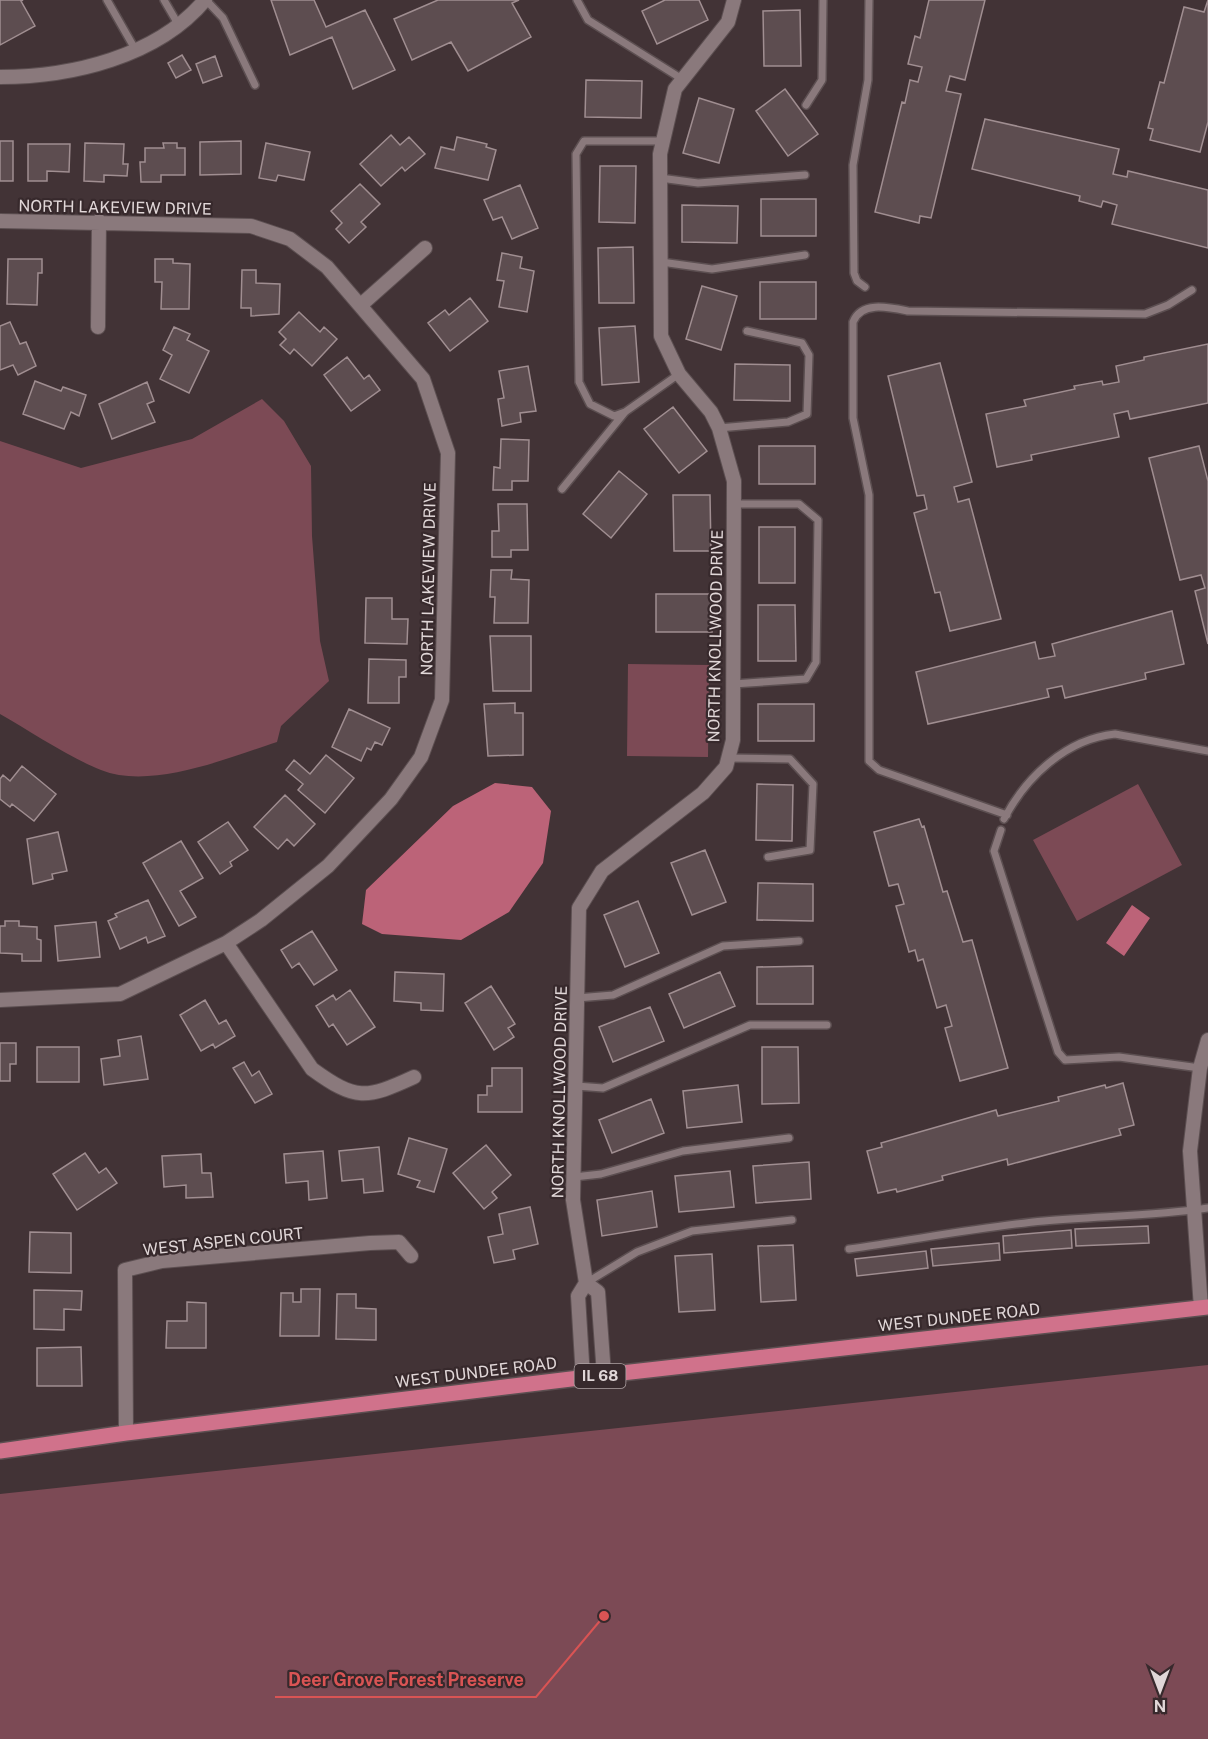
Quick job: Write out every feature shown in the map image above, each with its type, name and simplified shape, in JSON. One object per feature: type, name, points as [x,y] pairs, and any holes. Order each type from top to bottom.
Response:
[{"type":"main road","name":"WEST DUNDEE ROAD","points":[[0,1451],[126,1432],[1205,1307]]},
{"type":"street","points":[[0,77],[50,75],[87,68],[135,49],[178,24],[206,0]]},
{"type":"street","name":"NORTH KNOLLWOOD DRIVE","points":[[583,1378],[578,1296],[586,1283],[573,1200],[579,908],[602,871],[703,793],[726,767],[733,740],[734,481],[719,428],[711,412],[679,374],[661,336],[660,178],[661,141],[675,89],[728,22],[734,0]]},
{"type":"street","name":"NORTH LAKEVIEW DRIVE","points":[[0,221],[99,221],[251,226],[290,239],[327,267],[362,304],[423,379],[448,453],[442,700],[421,757],[391,799],[328,866],[261,920],[226,943],[120,994],[0,1000]]},
{"type":"street","points":[[98,327],[99,221]]},
{"type":"street","points":[[362,304],[424,248]]},
{"type":"street","points":[[226,943],[312,1069],[330,1082],[346,1092],[364,1095],[385,1090],[414,1077]]},
{"type":"street","points":[[1205,1307],[1201,1209],[1190,1151],[1200,1068],[1208,1040]]},
{"type":"street","name":"WEST ASPEN COURT","points":[[126,1432],[125,1270],[162,1261],[370,1243],[399,1242],[411,1256]]},
{"type":"street","name":"NORTH KNOLLWOOD DRIVE","points":[[586,1283],[598,1292],[604,1375]]},
{"type":"lane","points":[[107,0],[135,49]]},
{"type":"lane","points":[[164,0],[178,24]]},
{"type":"lane","points":[[206,0],[223,18],[255,85]]},
{"type":"lane","points":[[577,0],[588,20],[682,80]]},
{"type":"lane","points":[[806,105],[822,80],[823,0]]},
{"type":"lane","points":[[865,286],[857,281],[854,273],[853,165],[868,80],[869,0]]},
{"type":"lane","points":[[661,141],[584,141],[576,154],[579,382],[590,404],[614,416],[625,412],[679,374]]},
{"type":"lane","points":[[660,178],[698,183],[805,175]]},
{"type":"lane","points":[[661,262],[712,269],[805,255]]},
{"type":"lane","points":[[1192,290],[1168,305],[1145,314],[861,309],[853,322],[853,418],[869,495],[869,761],[879,770],[1006,817],[1022,788],[1082,741],[1115,734],[1208,752]]},
{"type":"lane","points":[[719,428],[788,422],[807,414],[809,355],[802,343],[747,331]]},
{"type":"lane","points":[[562,489],[625,412]]},
{"type":"lane","points":[[733,684],[806,679],[816,662],[818,520],[800,504],[734,504]]},
{"type":"lane","points":[[728,758],[790,759],[813,784],[810,850],[768,857]]},
{"type":"lane","points":[[1001,830],[994,851],[1058,1052],[1065,1060],[1119,1057],[1200,1068]]},
{"type":"lane","points":[[577,998],[613,994],[723,946],[800,941]]},
{"type":"lane","points":[[576,1086],[603,1088],[750,1025],[827,1025]]},
{"type":"lane","points":[[574,1177],[601,1174],[683,1151],[789,1138]]},
{"type":"lane","points":[[849,1249],[1041,1221],[1134,1214],[1168,1215],[1201,1209]]},
{"type":"lane","points":[[586,1283],[637,1252],[692,1231],[792,1220]]},
{"type":"shaded area","points":[[262,399],[284,421],[311,466],[312,536],[320,641],[329,681],[281,726],[277,742],[189,770],[166,774],[121,775],[101,770],[63,751],[0,714],[0,441],[81,468],[192,439]]},
{"type":"shaded area","points":[[628,664],[709,665],[708,757],[627,756]]},
{"type":"shaded area","points":[[495,783],[532,787],[551,811],[543,863],[509,912],[461,940],[382,934],[362,924],[366,890],[453,806]]},
{"type":"shaded area","points":[[1138,784],[1182,865],[1077,921],[1033,840]]},
{"type":"shaded area","points":[[1132,905],[1150,918],[1124,956],[1106,943]]},
{"type":"shaded area","points":[[1208,1365],[1208,1739],[0,1739],[0,1494]]},
{"type":"building","points":[[0,0],[23,0],[21,1],[35,26],[0,45]]},
{"type":"building","points":[[271,0],[314,0],[326,27],[365,10],[395,70],[353,89],[332,37],[290,55]]},
{"type":"building","points":[[438,0],[519,0],[512,3],[531,37],[468,71],[451,42],[412,60],[394,19]]},
{"type":"building","points":[[665,0],[699,0],[708,20],[657,44],[642,11]]},
{"type":"building","points":[[929,0],[985,0],[965,80],[950,76],[946,91],[961,94],[931,218],[920,216],[919,223],[875,212],[902,102],[905,103],[910,80],[918,82],[922,67],[908,64],[915,36],[920,38]]},
{"type":"building","points":[[1208,0],[1208,122],[1200,152],[1150,140],[1153,129],[1148,128],[1160,82],[1164,83],[1184,7],[1204,12]]},
{"type":"building","points":[[800,10],[801,66],[764,66],[763,11]]},
{"type":"building","points":[[182,55],[191,70],[176,78],[168,63]]},
{"type":"building","points":[[215,56],[222,76],[203,83],[196,64]]},
{"type":"building","points":[[586,80],[642,81],[641,118],[585,117]]},
{"type":"building","points":[[785,89],[818,134],[788,156],[756,111]]},
{"type":"building","points":[[699,98],[734,109],[719,163],[683,153]]},
{"type":"building","points":[[985,119],[1119,149],[1113,174],[1127,177],[1128,171],[1208,190],[1208,248],[1112,224],[1117,205],[1103,201],[1101,207],[1079,201],[1080,196],[972,169]]},
{"type":"building","points":[[391,135],[400,145],[409,137],[425,154],[405,171],[402,167],[381,186],[360,164]]},
{"type":"building","points":[[457,137],[487,144],[486,147],[496,150],[488,180],[435,168],[441,147],[454,150]]},
{"type":"building","points":[[0,141],[13,141],[13,181],[0,181]]},
{"type":"building","points":[[241,141],[241,174],[200,175],[200,142]]},
{"type":"building","points":[[85,143],[124,144],[123,164],[128,164],[127,176],[104,175],[104,182],[84,181]]},
{"type":"building","points":[[163,143],[177,143],[177,148],[185,148],[185,175],[161,175],[161,182],[141,182],[140,162],[145,162],[145,148],[164,148]]},
{"type":"building","points":[[266,143],[310,152],[304,180],[278,175],[276,181],[259,178]]},
{"type":"building","points":[[28,144],[70,144],[69,172],[47,171],[47,181],[28,181]]},
{"type":"building","points":[[600,166],[636,166],[635,223],[599,222]]},
{"type":"building","points":[[360,184],[380,204],[361,222],[366,227],[349,243],[336,229],[342,223],[331,211]]},
{"type":"building","points":[[520,185],[538,228],[512,239],[502,217],[493,220],[484,200]]},
{"type":"building","points":[[761,199],[816,199],[816,236],[761,236]]},
{"type":"building","points":[[682,205],[738,206],[737,243],[682,242]]},
{"type":"building","points":[[633,247],[634,303],[599,303],[598,248]]},
{"type":"building","points":[[502,253],[522,257],[520,268],[534,271],[527,312],[499,307],[504,281],[497,280]]},
{"type":"building","points":[[8,259],[42,259],[42,273],[38,273],[37,305],[7,304]]},
{"type":"building","points":[[155,259],[173,259],[173,263],[190,264],[189,309],[161,309],[162,282],[155,282]]},
{"type":"building","points":[[242,270],[256,270],[256,283],[280,284],[279,314],[251,316],[251,308],[241,308]]},
{"type":"building","points":[[760,282],[816,282],[816,319],[760,319]]},
{"type":"building","points":[[702,286],[737,296],[721,350],[686,339]]},
{"type":"building","points":[[470,298],[488,321],[450,351],[428,323],[445,310],[449,315]]},
{"type":"building","points":[[299,312],[320,332],[324,327],[337,339],[312,366],[294,349],[290,354],[280,345],[286,339],[279,332]]},
{"type":"building","points":[[10,322],[20,344],[26,342],[36,366],[18,375],[13,365],[0,370],[0,326]]},
{"type":"building","points":[[635,326],[639,382],[602,385],[599,328]]},
{"type":"building","points":[[174,327],[190,334],[187,340],[209,351],[189,393],[160,379],[172,355],[163,350]]},
{"type":"building","points":[[1208,344],[1208,403],[1130,419],[1128,411],[1114,414],[1119,437],[1031,455],[1032,460],[997,467],[986,414],[1026,406],[1024,400],[1075,389],[1074,386],[1102,381],[1103,385],[1119,382],[1116,366],[1144,360],[1144,357]]},
{"type":"building","points":[[347,357],[364,379],[369,375],[380,390],[351,411],[324,375]]},
{"type":"building","points":[[940,363],[972,482],[954,487],[958,502],[969,499],[1001,619],[950,631],[940,592],[935,593],[914,513],[927,509],[924,495],[917,496],[888,376]]},
{"type":"building","points":[[735,364],[790,365],[790,401],[734,400]]},
{"type":"building","points":[[528,366],[536,411],[520,413],[521,422],[502,426],[498,399],[504,398],[499,371]]},
{"type":"building","points":[[35,381],[61,391],[63,387],[86,395],[79,416],[71,412],[64,429],[23,414]]},
{"type":"building","points":[[147,382],[154,401],[147,404],[155,422],[112,439],[99,404]]},
{"type":"building","points":[[673,407],[707,451],[679,473],[644,429]]},
{"type":"building","points":[[501,439],[529,440],[528,481],[512,481],[512,490],[493,490],[494,467],[500,468]]},
{"type":"building","points":[[759,446],[815,446],[815,484],[759,484]]},
{"type":"building","points":[[1199,446],[1208,481],[1208,644],[1195,591],[1205,588],[1201,575],[1180,580],[1149,458]]},
{"type":"building","points":[[619,471],[647,494],[611,538],[583,514]]},
{"type":"building","points":[[673,495],[710,495],[711,551],[674,551]]},
{"type":"building","points":[[498,504],[527,504],[528,550],[511,550],[511,557],[492,557],[492,531],[499,531]]},
{"type":"building","points":[[759,527],[795,527],[795,583],[759,583]]},
{"type":"building","points":[[491,570],[512,570],[511,579],[529,580],[528,623],[494,623],[495,597],[490,597]]},
{"type":"building","points":[[656,594],[712,594],[712,632],[656,632]]},
{"type":"building","points":[[366,598],[392,598],[392,619],[408,619],[407,644],[365,643]]},
{"type":"building","points":[[758,605],[795,605],[796,661],[758,661]]},
{"type":"building","points":[[1172,611],[1184,664],[1145,673],[1146,679],[1065,698],[1062,686],[1047,689],[1049,697],[928,724],[916,672],[1035,642],[1039,659],[1055,656],[1052,644]]},
{"type":"building","points":[[490,636],[531,636],[531,691],[493,691]]},
{"type":"building","points":[[369,659],[406,660],[406,677],[399,677],[399,703],[368,703]]},
{"type":"building","points":[[515,703],[515,713],[523,713],[523,755],[488,756],[484,704]]},
{"type":"building","points":[[758,704],[814,704],[814,741],[758,741]]},
{"type":"building","points":[[349,709],[390,728],[382,745],[375,742],[371,750],[367,748],[361,761],[332,747]]},
{"type":"building","points":[[326,755],[354,778],[325,813],[298,790],[303,784],[286,770],[294,760],[310,774]]},
{"type":"building","points":[[22,766],[56,794],[34,821],[12,804],[10,807],[0,799],[0,779],[3,775],[10,781]]},
{"type":"building","points":[[757,784],[793,785],[792,841],[756,840]]},
{"type":"building","points":[[285,795],[315,824],[294,846],[287,839],[278,849],[254,827]]},
{"type":"building","points":[[919,819],[922,827],[924,826],[943,892],[947,891],[963,942],[972,940],[1008,1068],[960,1081],[945,1028],[952,1026],[946,1005],[937,1008],[923,959],[918,961],[915,950],[909,952],[896,906],[904,904],[898,884],[889,886],[874,832]]},
{"type":"building","points":[[228,822],[248,850],[230,862],[232,866],[220,874],[198,842]]},
{"type":"building","points":[[58,832],[67,871],[52,874],[53,879],[33,884],[27,839]]},
{"type":"building","points":[[181,841],[203,878],[180,891],[196,917],[179,926],[143,863]]},
{"type":"building","points":[[705,850],[726,902],[692,915],[671,863]]},
{"type":"building","points":[[758,883],[813,884],[813,921],[757,920]]},
{"type":"building","points":[[148,900],[165,936],[148,943],[146,937],[120,949],[108,921],[117,917],[115,914]]},
{"type":"building","points":[[638,901],[659,953],[625,967],[604,915]]},
{"type":"building","points":[[5,921],[19,921],[19,926],[37,927],[37,939],[41,940],[41,961],[22,961],[22,954],[0,953],[0,926],[5,926]]},
{"type":"building","points":[[96,922],[100,957],[58,961],[55,926]]},
{"type":"building","points":[[312,931],[337,970],[314,985],[299,963],[292,968],[281,950]]},
{"type":"building","points":[[813,966],[813,1004],[757,1004],[757,967]]},
{"type":"building","points":[[395,972],[444,974],[443,1011],[421,1010],[421,1003],[394,1001]]},
{"type":"building","points":[[720,972],[735,1006],[684,1028],[669,994]]},
{"type":"building","points":[[491,986],[515,1024],[508,1028],[514,1037],[494,1050],[465,1003]]},
{"type":"building","points":[[350,990],[375,1027],[347,1045],[333,1024],[329,1027],[316,1006],[333,995],[336,1000]]},
{"type":"building","points":[[205,1000],[219,1024],[226,1020],[235,1036],[215,1048],[213,1044],[201,1051],[180,1015]]},
{"type":"building","points":[[650,1007],[664,1041],[613,1062],[599,1027]]},
{"type":"building","points":[[141,1036],[148,1079],[104,1085],[101,1059],[120,1056],[118,1040]]},
{"type":"building","points":[[0,1043],[16,1043],[16,1064],[10,1064],[10,1081],[0,1081]]},
{"type":"building","points":[[37,1047],[79,1047],[79,1082],[37,1082]]},
{"type":"building","points":[[762,1047],[798,1047],[799,1103],[762,1104]]},
{"type":"building","points":[[244,1062],[252,1076],[259,1071],[272,1094],[255,1103],[233,1068]]},
{"type":"building","points":[[492,1068],[522,1068],[522,1112],[478,1112],[478,1095],[487,1095],[487,1086],[492,1086]]},
{"type":"building","points":[[1123,1083],[1134,1125],[1119,1129],[1121,1135],[1008,1165],[1007,1159],[942,1176],[943,1180],[897,1192],[896,1189],[878,1193],[867,1151],[882,1147],[881,1143],[996,1110],[998,1116],[1059,1101],[1058,1097],[1105,1085],[1106,1088]]},
{"type":"building","points":[[738,1085],[742,1122],[687,1128],[683,1091]]},
{"type":"building","points":[[651,1099],[664,1133],[612,1153],[599,1120]]},
{"type":"building","points":[[409,1138],[447,1149],[434,1192],[417,1187],[420,1181],[398,1174]]},
{"type":"building","points":[[486,1145],[511,1175],[492,1192],[497,1198],[484,1209],[453,1173]]},
{"type":"building","points":[[379,1147],[383,1191],[364,1193],[363,1179],[342,1181],[339,1151]]},
{"type":"building","points":[[323,1151],[327,1198],[309,1200],[308,1181],[286,1183],[284,1154]]},
{"type":"building","points":[[85,1153],[99,1173],[106,1168],[117,1183],[77,1210],[53,1174]]},
{"type":"building","points":[[201,1154],[202,1173],[211,1173],[213,1197],[186,1198],[186,1185],[164,1187],[162,1156]]},
{"type":"building","points":[[809,1162],[811,1199],[756,1203],[753,1166]]},
{"type":"building","points":[[730,1171],[734,1207],[679,1212],[675,1176]]},
{"type":"building","points":[[652,1191],[657,1227],[602,1236],[597,1200]]},
{"type":"building","points":[[530,1207],[538,1244],[513,1250],[515,1259],[494,1263],[488,1237],[503,1234],[499,1214]]},
{"type":"building","points":[[1148,1226],[1149,1243],[1076,1246],[1075,1229]]},
{"type":"building","points":[[1071,1230],[1072,1248],[1004,1253],[1003,1236]]},
{"type":"building","points":[[30,1232],[71,1233],[71,1273],[29,1272]]},
{"type":"building","points":[[999,1243],[1000,1260],[933,1266],[931,1249]]},
{"type":"building","points":[[793,1245],[796,1300],[761,1302],[758,1246]]},
{"type":"building","points":[[926,1251],[928,1268],[857,1276],[855,1259]]},
{"type":"building","points":[[712,1254],[715,1310],[679,1312],[675,1256]]},
{"type":"building","points":[[301,1289],[320,1289],[319,1336],[280,1336],[281,1293],[293,1293],[293,1302],[301,1302]]},
{"type":"building","points":[[34,1290],[82,1291],[81,1310],[64,1309],[64,1330],[34,1329]]},
{"type":"building","points":[[337,1294],[356,1294],[356,1308],[376,1309],[376,1340],[336,1339]]},
{"type":"building","points":[[187,1302],[206,1303],[206,1348],[166,1348],[167,1321],[187,1321]]},
{"type":"building","points":[[81,1347],[82,1386],[37,1386],[37,1348]]},
{"type":"place","name":"Deer Grove Forest Preserve","points":[[604,1616]]}]
